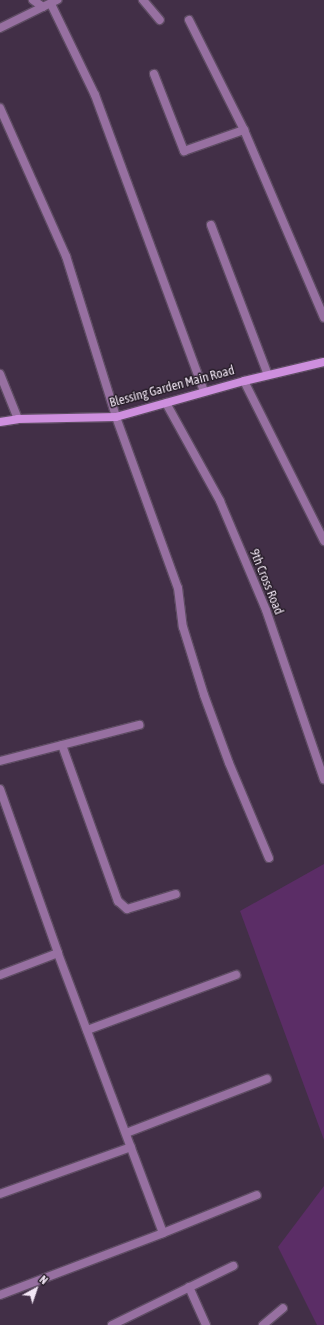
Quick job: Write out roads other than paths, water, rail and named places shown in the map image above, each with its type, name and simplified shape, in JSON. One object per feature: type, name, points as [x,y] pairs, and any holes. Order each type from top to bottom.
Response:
[{"type":"main road","name":"Blessing Garden Main Road","points":[[0,422],[18,419],[116,417],[244,380],[324,362]]},
{"type":"street","points":[[33,0],[51,4]]},
{"type":"street","points":[[143,0],[160,20]]},
{"type":"street","points":[[0,28],[51,4]]},
{"type":"street","points":[[51,4],[95,95],[204,392]]},
{"type":"street","points":[[188,20],[244,130],[324,318]]},
{"type":"street","points":[[154,74],[184,152],[244,130]]},
{"type":"street","points":[[0,108],[66,256],[116,417],[178,588],[183,627],[204,695],[229,763],[269,858]]},
{"type":"street","points":[[211,225],[268,375]]},
{"type":"street","points":[[0,374],[18,419]]},
{"type":"street","points":[[244,380],[324,541]]},
{"type":"street","name":"9th Cross Road","points":[[166,403],[220,501],[266,610],[324,779]]},
{"type":"street","points":[[0,761],[140,725]]},
{"type":"street","points":[[62,744],[118,901],[127,909],[176,894]]},
{"type":"street","points":[[0,789],[58,953],[164,1233]]},
{"type":"street","points":[[0,975],[58,953]]},
{"type":"street","points":[[87,1030],[236,975]]},
{"type":"street","points":[[126,1133],[267,1079]]},
{"type":"street","points":[[0,1194],[131,1147]]},
{"type":"street","points":[[0,1295],[164,1233],[257,1195]]},
{"type":"street","points":[[112,1325],[233,1266]]},
{"type":"street","points":[[188,1287],[206,1325]]},
{"type":"street","points":[[263,1325],[282,1308]]}]
